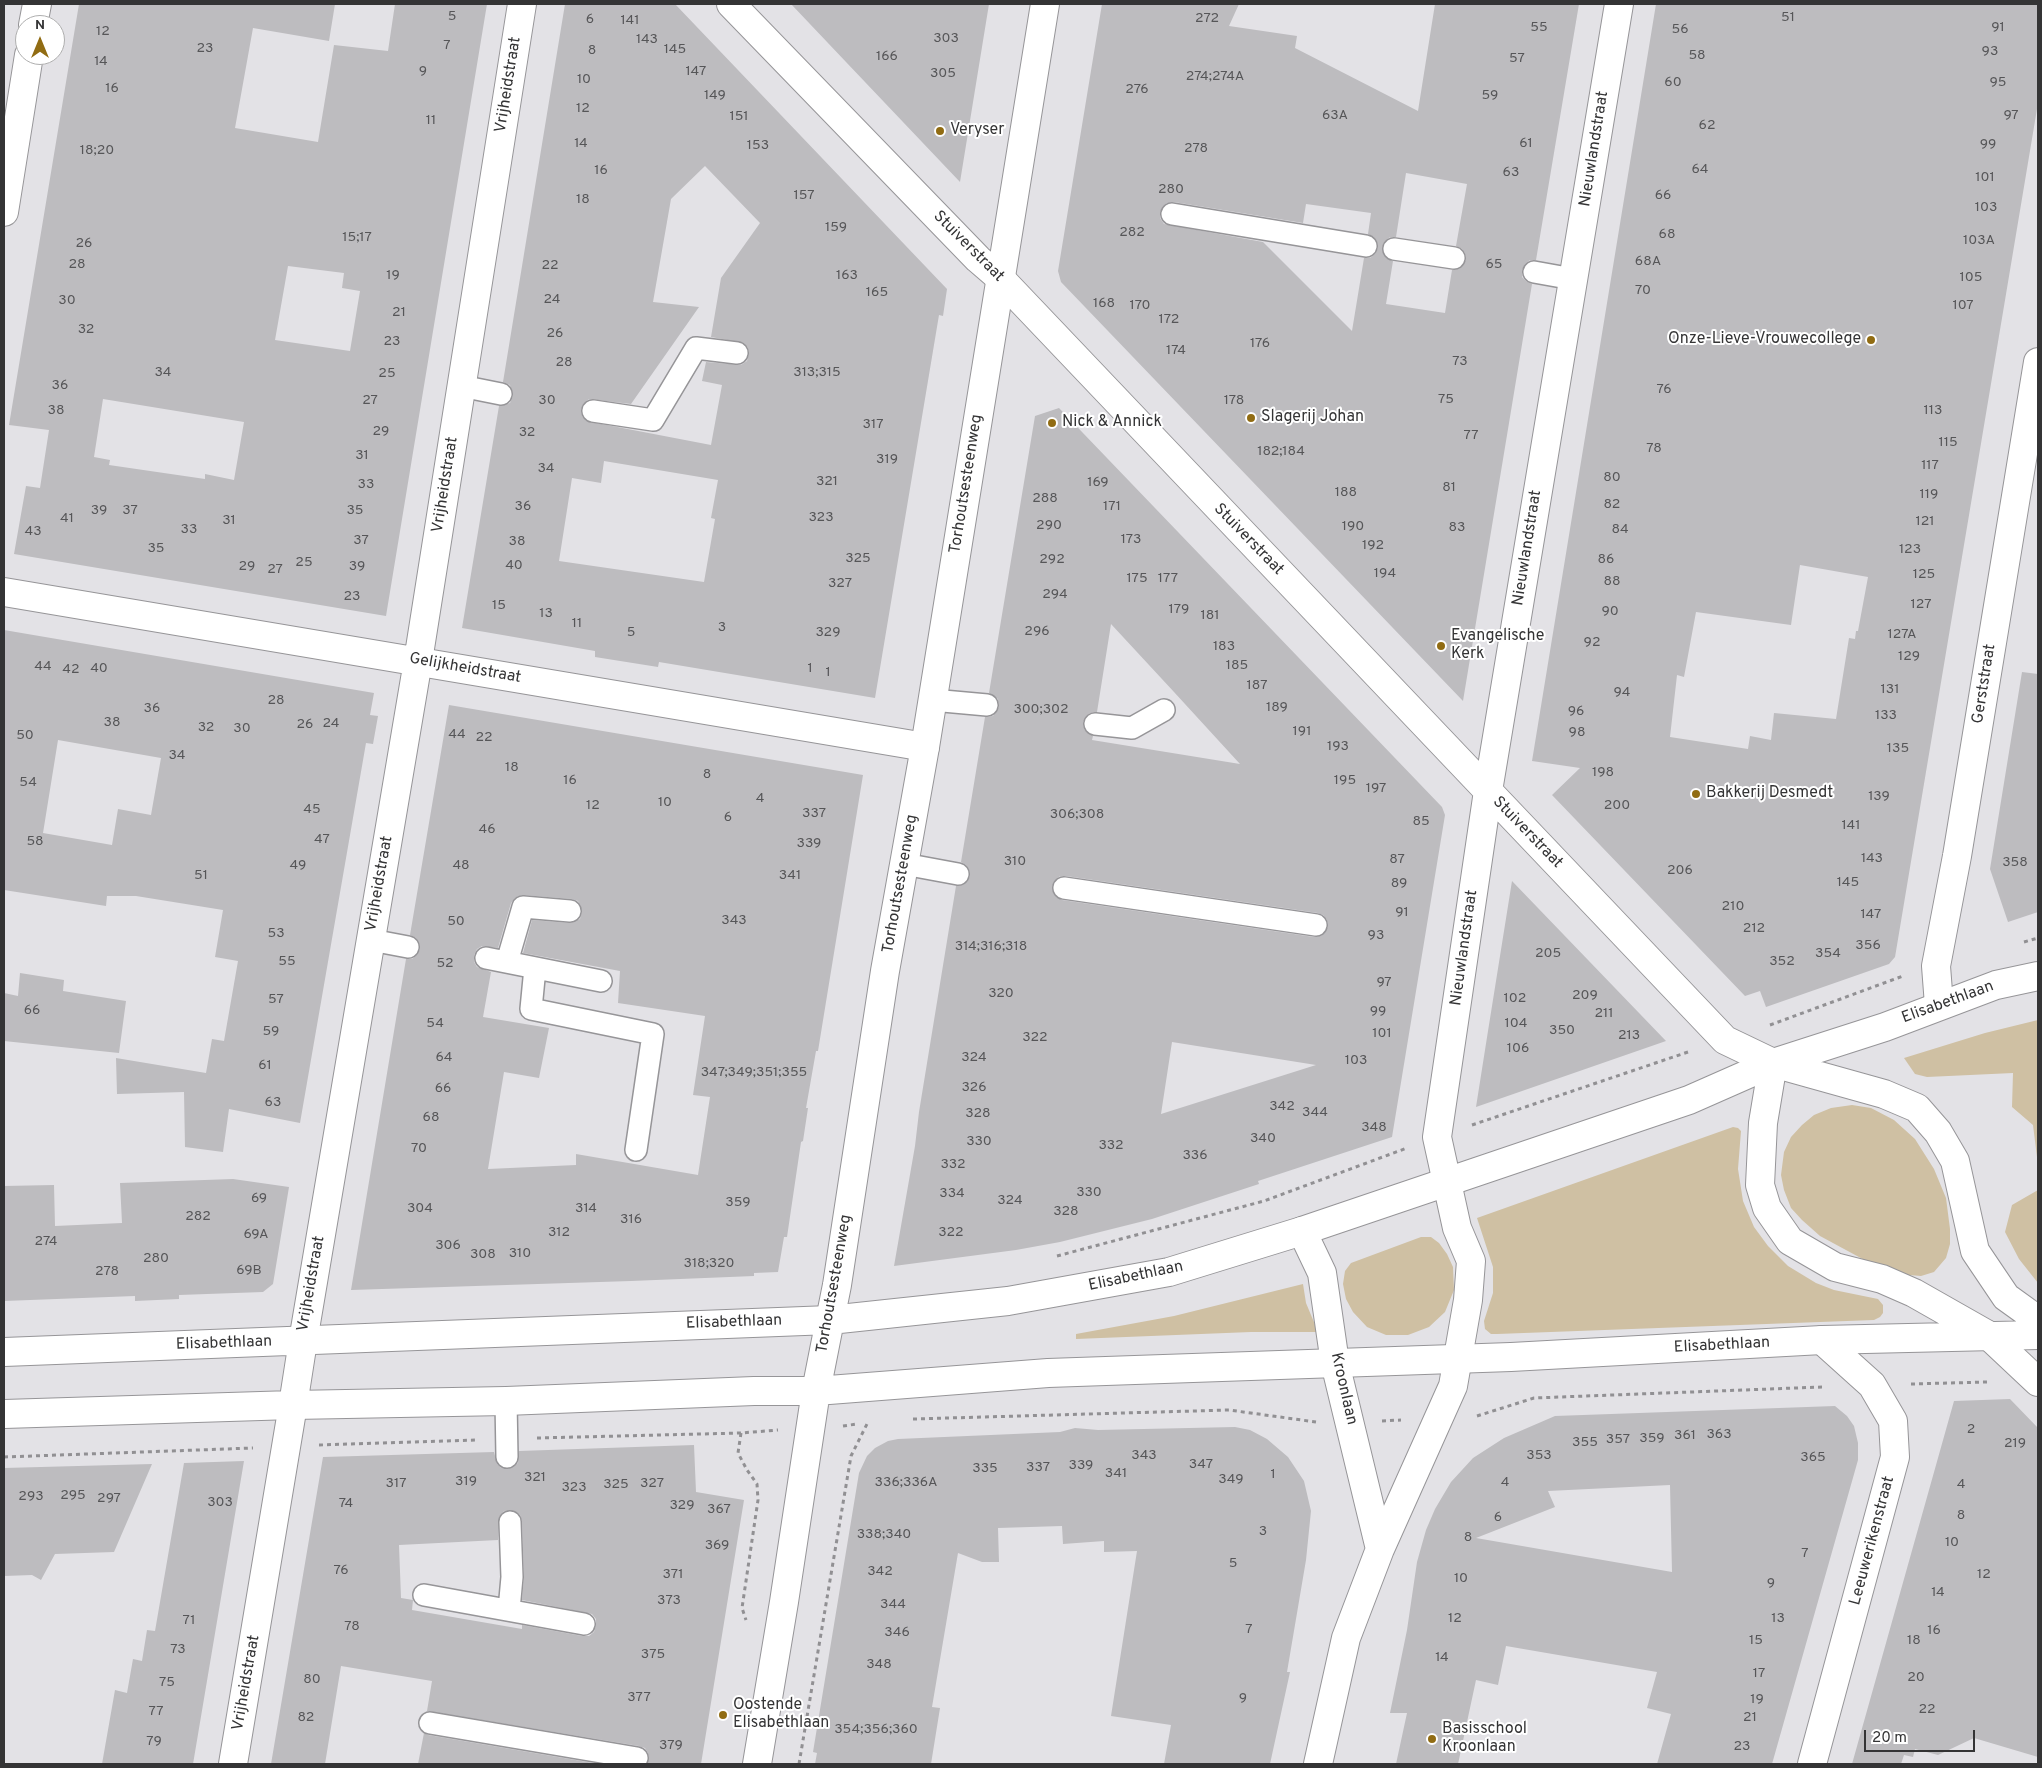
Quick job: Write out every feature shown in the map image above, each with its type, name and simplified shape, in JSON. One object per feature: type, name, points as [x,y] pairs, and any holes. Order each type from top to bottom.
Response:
[{"type":"street","name":"Vrijheidstraat","points":[[233,1764],[418,660],[522,4]]},
{"type":"street","name":"Stuiverstraat","points":[[731,4],[978,259],[1000,278],[1725,1040],[1774,1062]]},
{"type":"street","name":"Torhoutsesteenweg","points":[[757,1764],[816,1391],[837,1285],[882,990],[925,747],[1045,4]]},
{"type":"street","name":"Nieuwlandstraat","points":[[1447,1182],[1437,1137],[1488,791],[1619,4]]},
{"type":"street","points":[[4,212],[27,65]]},
{"type":"street","name":"Gerststraat","points":[[1940,1005],[1936,966],[1957,856],[2038,362]]},
{"type":"street","name":"Gelijkheidstraat","points":[[4,592],[418,660],[925,747]]},
{"type":"street","name":"Elisabethlaan","points":[[4,1352],[830,1320],[1008,1301],[1169,1272],[1302,1231],[1689,1100],[1774,1062],[1885,1026],[1996,985],[2038,976]]},
{"type":"street","points":[[2037,1381],[1988,1336],[1914,1293],[1882,1279],[1835,1267],[1790,1241],[1767,1208],[1760,1185],[1763,1123],[1774,1062],[1884,1094],[1917,1108],[1938,1132],[1955,1161],[1975,1251],[2006,1297],[2038,1320]]},
{"type":"street","points":[[1318,1764],[1346,1638],[1380,1550],[1453,1386],[1468,1300],[1471,1261],[1457,1228],[1447,1182]]},
{"type":"street","name":"Kroonlaan","points":[[1302,1231],[1322,1273],[1335,1363],[1380,1550]]},
{"type":"street","name":"Elisabethlaan","points":[[4,1414],[293,1405],[506,1401],[754,1391],[816,1391],[1048,1373],[1457,1358],[1822,1340],[2038,1334]]},
{"type":"street","name":"Leeuwerikenstraat","points":[[1812,1764],[1895,1457],[1893,1421],[1872,1385],[1822,1340]]},
{"type":"lane","points":[[1172,214],[1366,246]]},
{"type":"lane","points":[[1394,249],[1454,258]]},
{"type":"lane","points":[[1534,272],[1573,279]]},
{"type":"lane","points":[[593,410],[653,420],[696,348],[737,353]]},
{"type":"lane","points":[[461,386],[501,394]]},
{"type":"lane","points":[[932,700],[986,705]]},
{"type":"lane","points":[[1095,724],[1132,728],[1164,710]]},
{"type":"lane","points":[[904,864],[958,874]]},
{"type":"lane","points":[[1064,888],[1316,925]]},
{"type":"lane","points":[[506,962],[522,907],[570,910]]},
{"type":"lane","points":[[371,940],[408,947]]},
{"type":"lane","points":[[486,958],[601,981]]},
{"type":"lane","points":[[535,968],[532,1009],[653,1034],[636,1150]]},
{"type":"lane","points":[[506,1401],[506,1448]]},
{"type":"lane","points":[[509,1610],[512,1577],[510,1522]]},
{"type":"lane","points":[[424,1595],[584,1624]]},
{"type":"lane","points":[[430,1722],[637,1758]]},
{"type":"path","points":[[1048,1258],[1264,1202],[1437,1137],[1725,1040],[1883,982],[1936,966]]},
{"type":"path","points":[[1872,1385],[2037,1381]]},
{"type":"path","points":[[799,1764],[851,1456],[868,1422]]},
{"type":"path","points":[[4,1457],[287,1446],[506,1448],[777,1430],[811,1430]]},
{"type":"path","points":[[742,1433],[738,1453],[746,1470],[757,1484],[758,1500],[742,1608],[748,1624]]},
{"type":"shaded area","points":[[2038,1020],[2038,1165],[2033,1125],[2012,1107],[2013,1073],[1927,1077],[1915,1074],[1904,1058],[1985,1033]]},
{"type":"shaded area","points":[[1852,1105],[1871,1108],[1894,1120],[1915,1139],[1934,1169],[1946,1198],[1950,1244],[1946,1258],[1934,1272],[1921,1276],[1909,1275],[1870,1263],[1820,1236],[1791,1208],[1781,1175],[1784,1152],[1791,1137],[1814,1115],[1831,1108]]},
{"type":"shaded area","points":[[1733,1127],[1741,1131],[1738,1169],[1743,1201],[1754,1227],[1768,1246],[1788,1266],[1816,1283],[1834,1290],[1878,1299],[1883,1305],[1883,1313],[1880,1317],[1874,1320],[1497,1334],[1491,1334],[1485,1329],[1484,1321],[1493,1293],[1493,1267],[1477,1218]]},
{"type":"shaded area","points":[[2038,1190],[2038,1283],[2019,1259],[2005,1232],[2012,1205]]},
{"type":"shaded area","points":[[1421,1237],[1431,1237],[1439,1243],[1453,1267],[1454,1290],[1445,1312],[1429,1327],[1408,1335],[1386,1335],[1367,1327],[1353,1312],[1346,1299],[1343,1284],[1345,1271],[1351,1263]]},
{"type":"shaded area","points":[[1303,1284],[1306,1303],[1316,1327],[1316,1332],[1251,1332],[1076,1339],[1076,1334],[1174,1316]]},
{"type":"building","points":[[79,4],[335,4],[329,41],[253,28],[235,128],[318,142],[334,45],[388,51],[395,4],[487,4],[386,616],[14,554],[26,486],[40,488],[49,430],[9,425]],"holes":[[[288,266],[344,273],[342,288],[360,291],[350,351],[275,340]],[[103,399],[244,422],[234,480],[205,474],[205,479],[109,465],[110,460],[94,457]]]},
{"type":"building","points":[[565,4],[675,4],[947,289],[943,316],[939,315],[875,698],[659,662],[658,667],[595,657],[595,651],[462,628],[499,406],[510,403],[513,396],[510,385],[503,382]],"holes":[[[705,166],[760,223],[721,278],[711,337],[744,343],[748,348],[749,354],[747,361],[741,365],[706,362],[702,381],[722,385],[711,445],[586,421],[582,416],[581,410],[584,403],[589,399],[631,404],[699,307],[653,302],[671,199]],[[604,461],[718,480],[711,518],[715,519],[704,582],[559,561],[572,478],[601,483]]]},
{"type":"building","points":[[791,4],[989,4],[960,182],[846,62]]},
{"type":"building","points":[[1102,4],[1239,4],[1229,26],[1297,36],[1295,48],[1418,111],[1435,4],[1579,4],[1536,260],[1530,260],[1522,270],[1522,277],[1532,284],[1463,701],[1061,282],[1058,271]],"holes":[[[1406,173],[1467,184],[1456,246],[1465,253],[1466,260],[1459,269],[1452,270],[1445,313],[1386,304],[1393,261],[1386,258],[1382,248],[1385,241],[1390,237],[1396,237]],[[1174,202],[1303,223],[1306,204],[1371,213],[1368,234],[1374,237],[1378,248],[1370,258],[1364,258],[1352,331],[1263,242],[1164,224],[1160,218],[1160,212],[1167,203]]]},
{"type":"building","points":[[1656,4],[2038,4],[2038,103],[1895,957],[1889,964],[1766,1007],[1760,991],[1745,996],[1552,795],[1580,768],[1532,761]],"holes":[[[1800,565],[1868,577],[1858,631],[1856,631],[1855,639],[1849,638],[1836,719],[1774,713],[1771,740],[1750,736],[1748,749],[1670,737],[1677,675],[1684,677],[1696,612],[1791,625]]]},
{"type":"building","points":[[1059,408],[1442,807],[1445,815],[1392,1137],[1258,1181],[1259,1184],[1152,1219],[1060,1242],[1016,1250],[894,1266],[956,886],[967,882],[970,876],[966,865],[961,862],[985,717],[993,716],[999,707],[998,699],[989,693],[1035,416]],"holes":[[[1111,624],[1174,692],[1240,764],[1092,740],[1093,736],[1084,729],[1083,722],[1090,713],[1097,712]],[[1060,876],[1066,876],[1318,913],[1327,920],[1328,927],[1321,936],[1314,937],[1062,900],[1056,897],[1052,887],[1055,880]],[[1172,1042],[1316,1065],[1161,1114]]]},
{"type":"building","points":[[4,630],[374,693],[370,715],[378,716],[373,744],[366,743],[300,1123],[229,1109],[223,1152],[185,1147],[184,1092],[117,1094],[116,1058],[206,1073],[212,1039],[224,1041],[238,961],[215,957],[223,910],[136,896],[107,896],[106,906],[4,890]],"holes":[[[58,740],[161,758],[151,815],[118,809],[112,845],[43,833]]]},
{"type":"building","points":[[2022,672],[2038,674],[2038,912],[2008,922],[1990,869]]},
{"type":"building","points":[[449,705],[863,775],[818,1051],[816,1051],[806,1108],[808,1108],[787,1237],[784,1237],[778,1272],[754,1273],[754,1276],[351,1290],[406,959],[412,959],[420,949],[416,938],[410,935]],"holes":[[[518,896],[578,901],[582,912],[580,919],[569,923],[532,920],[523,953],[620,971],[618,1003],[705,1016],[693,1095],[710,1097],[698,1175],[576,1154],[576,1165],[488,1169],[504,1072],[539,1078],[549,1028],[483,1017],[491,972],[477,967],[474,962],[474,955],[477,949],[482,946],[498,948],[511,903]]]},
{"type":"building","points":[[1512,881],[1666,1041],[1476,1107],[1488,1031]]},
{"type":"building","points":[[20,973],[64,980],[63,991],[126,1001],[119,1053],[4,1041],[4,993],[18,996]]},
{"type":"building","points":[[233,1179],[289,1187],[273,1284],[263,1292],[179,1295],[179,1299],[135,1301],[135,1296],[4,1301],[4,1186],[54,1185],[55,1226],[122,1223],[120,1183]]},
{"type":"building","points":[[2010,1399],[2038,1428],[2038,1757],[1974,1738],[1938,1755],[1915,1749],[1913,1757],[1904,1755],[1901,1764],[1852,1764],[1954,1401]]},
{"type":"building","points":[[1835,1406],[1847,1416],[1854,1426],[1858,1443],[1858,1460],[1772,1764],[1657,1764],[1671,1714],[1647,1708],[1657,1672],[1506,1646],[1498,1685],[1476,1680],[1458,1764],[1396,1764],[1407,1713],[1390,1713],[1407,1630],[1417,1562],[1426,1530],[1435,1509],[1451,1482],[1473,1458],[1504,1438],[1555,1416]],"holes":[[[1670,1485],[1672,1572],[1476,1538],[1555,1507],[1548,1491]]]},
{"type":"building","points":[[1235,1427],[1250,1430],[1267,1439],[1288,1457],[1304,1481],[1311,1511],[1306,1560],[1287,1672],[1290,1672],[1270,1764],[1164,1764],[1171,1725],[1111,1716],[1137,1551],[1104,1552],[1104,1541],[1063,1544],[1062,1526],[998,1528],[999,1562],[982,1562],[958,1553],[932,1707],[940,1708],[931,1764],[815,1764],[817,1753],[813,1752],[859,1473],[867,1456],[875,1448],[888,1441],[898,1439],[1060,1432],[1075,1428],[1098,1430]]},
{"type":"building","points":[[694,1445],[696,1492],[744,1500],[701,1764],[647,1764],[648,1753],[645,1748],[639,1746],[427,1711],[432,1681],[341,1666],[325,1764],[271,1764],[323,1457],[494,1452],[497,1464],[501,1468],[508,1469],[518,1463],[519,1451]],"holes":[[[510,1510],[520,1515],[522,1522],[524,1577],[522,1600],[592,1614],[596,1619],[596,1626],[594,1632],[589,1636],[522,1625],[522,1629],[412,1610],[413,1600],[401,1598],[399,1545],[498,1540],[499,1517],[504,1511]]]},
{"type":"building","points":[[244,1461],[193,1764],[102,1764],[115,1690],[127,1693],[133,1659],[142,1661],[147,1630],[155,1631],[184,1463]]},
{"type":"building","points":[[152,1464],[114,1552],[55,1554],[41,1580],[32,1575],[4,1576],[4,1468]]},
{"type":"building","points":[[424,1733],[428,1735],[599,1764],[418,1764]]},
{"type":"place","name":"Veryser","points":[[940,131]]},
{"type":"place","name":"Onze-Lieve-Vrouwecollege","points":[[1871,340]]},
{"type":"place","name":"Slagerij Johan","points":[[1251,418]]},
{"type":"place","name":"Nick & Annick","points":[[1052,423]]},
{"type":"place","name":"Evangelische Kerk","points":[[1441,646]]},
{"type":"place","name":"Bakkerij Desmedt","points":[[1696,794]]},
{"type":"place","name":"Oostende Elisabethlaan","points":[[723,1715]]},
{"type":"place","name":"Basisschool Kroonlaan","points":[[1432,1739]]}]
